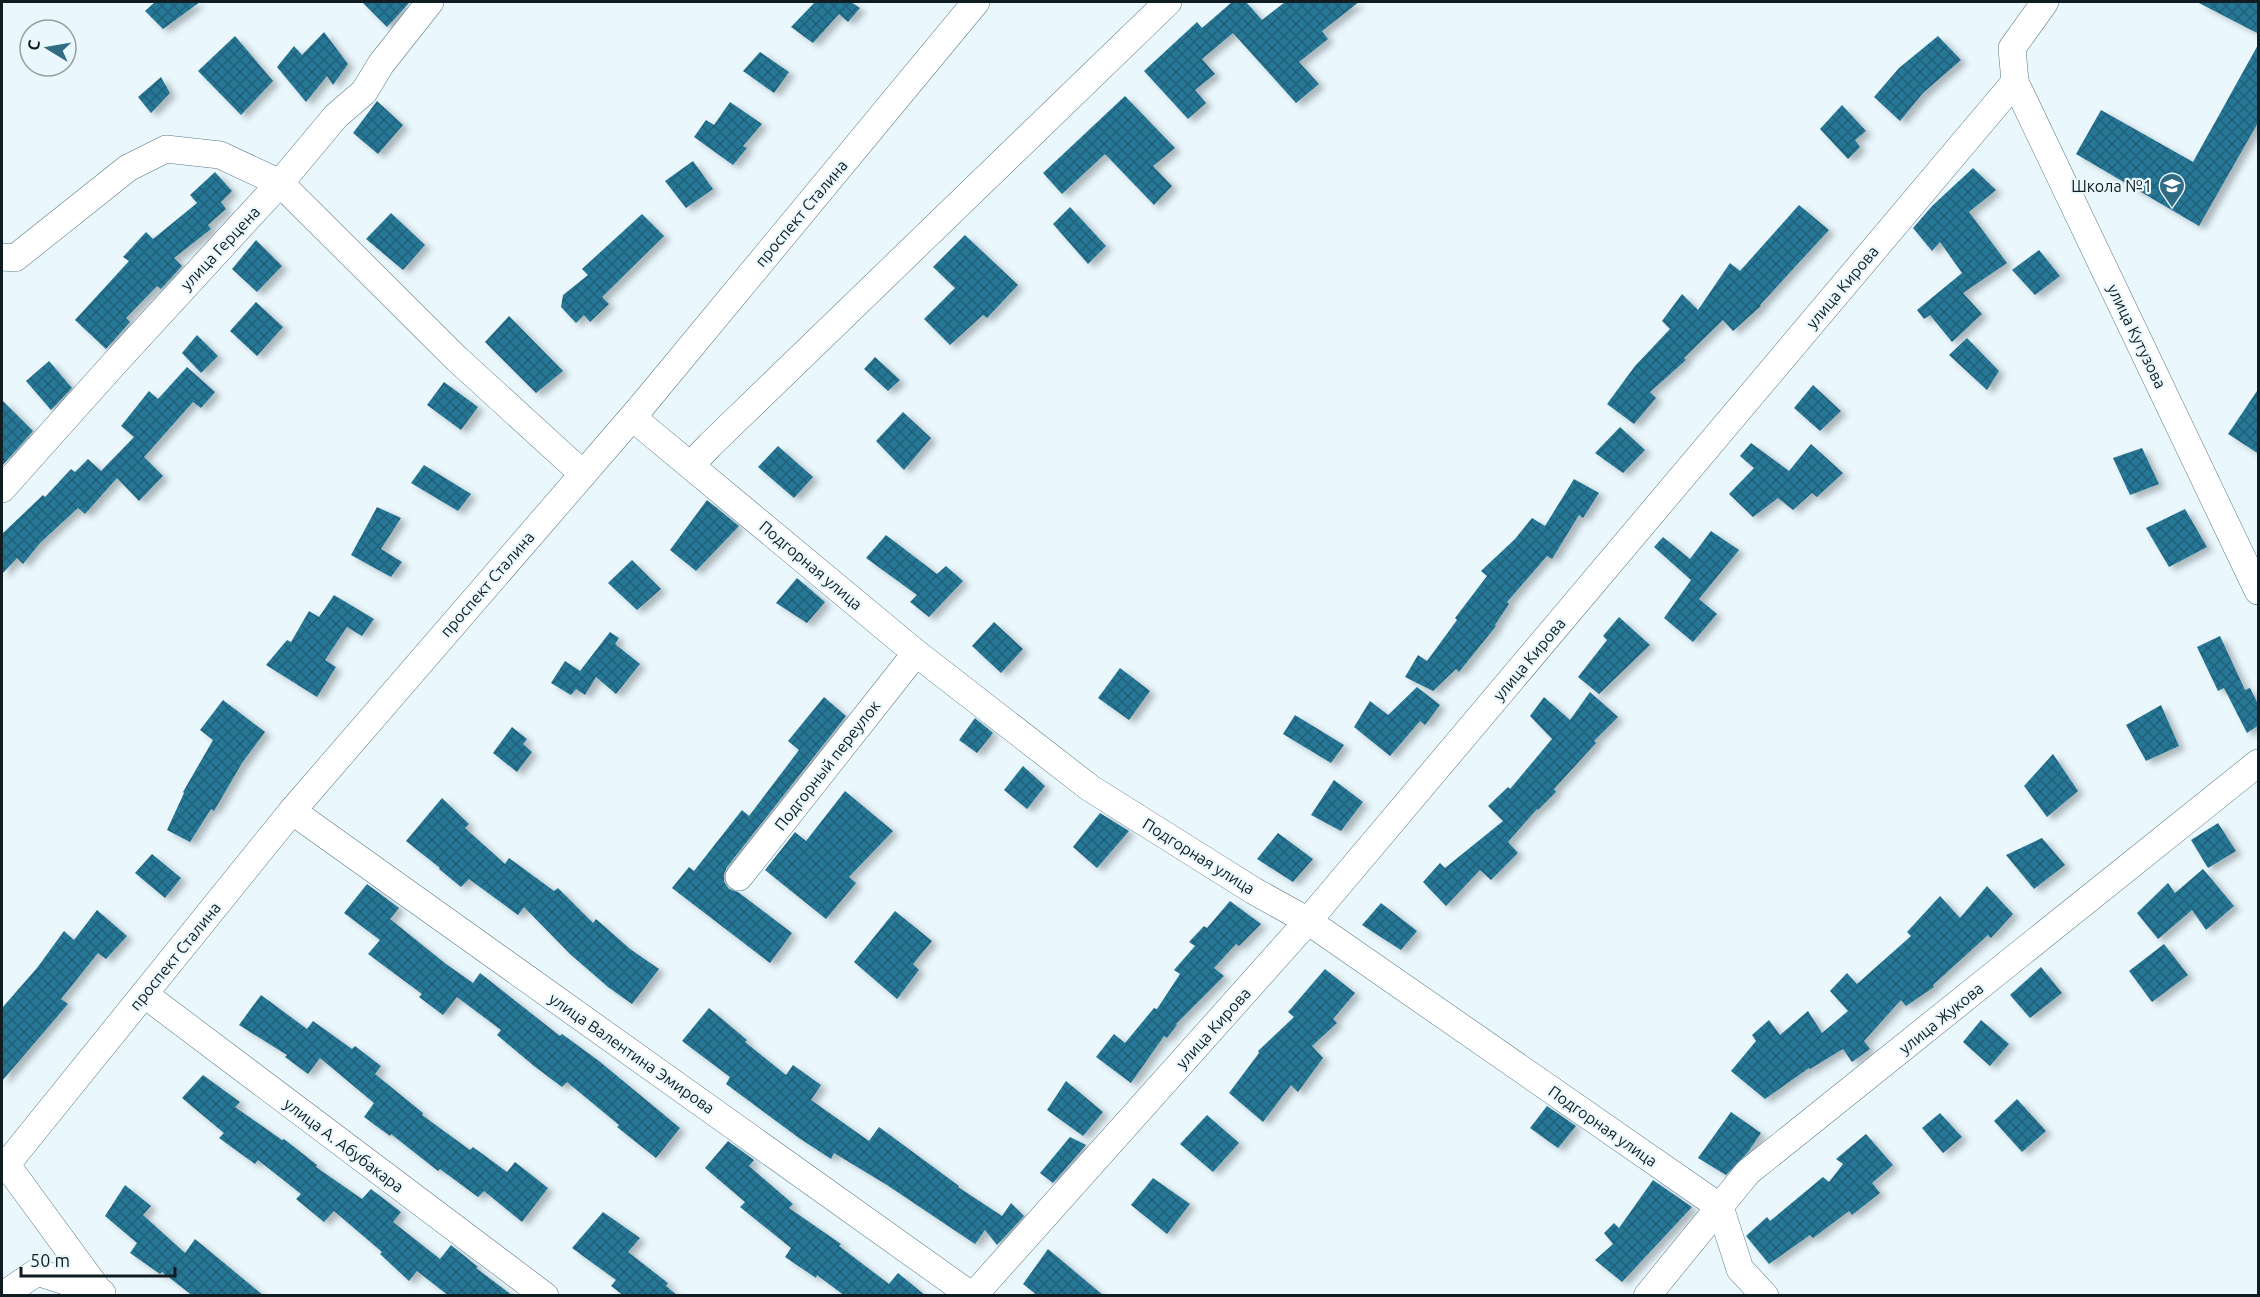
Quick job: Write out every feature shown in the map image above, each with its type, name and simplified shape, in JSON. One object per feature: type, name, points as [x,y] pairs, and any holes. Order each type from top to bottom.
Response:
[{"type":"street","name":"улица Герцена","points":[[2,489],[111,366],[280,183],[336,116],[364,92],[381,64],[430,2]]},
{"type":"street","name":"проспект Сталина","points":[[4,1167],[292,811],[641,407],[976,2]]},
{"type":"street","points":[[691,465],[1168,2]]},
{"type":"street","points":[[2015,82],[2012,48],[2045,2]]},
{"type":"street","name":"улица Кутузова","points":[[2015,82],[2259,591]]},
{"type":"street","name":"улица Кирова","points":[[972,1296],[1308,921],[2015,82]]},
{"type":"street","points":[[2,256],[15,258],[128,168],[166,149],[219,155],[280,183],[457,359],[583,474]]},
{"type":"street","name":"Подгорная улица","points":[[641,407],[633,418],[916,653],[1090,788],[1254,891],[1308,921],[1720,1207]]},
{"type":"street","name":"Подгорный переулок","points":[[738,877],[916,653]]},
{"type":"street","name":"улица Жукова","points":[[1647,1296],[1748,1172],[2259,763]]},
{"type":"street","name":"улица Валентина Эмирова","points":[[292,811],[972,1296]]},
{"type":"street","name":"улица А. Абубакара","points":[[144,994],[545,1296]]},
{"type":"street","points":[[4,1167],[103,1293]]},
{"type":"street","points":[[1720,1207],[1740,1269],[1765,1296]]},
{"type":"street","points":[[2,1296],[37,1272],[103,1293]]},
{"type":"building","points":[[155,2],[200,2],[163,29],[145,11]]},
{"type":"building","points":[[362,2],[410,2],[387,27]]},
{"type":"building","points":[[815,2],[851,2],[860,8],[848,22],[839,14],[813,43],[791,27]]},
{"type":"building","points":[[1232,2],[1246,2],[1262,20],[1285,2],[1359,2],[1322,31],[1328,39],[1299,62],[1319,84],[1296,103],[1233,33],[1202,59],[1215,74],[1195,90],[1206,103],[1188,119],[1144,71],[1197,22],[1202,28]]},
{"type":"building","points":[[2197,2],[2259,2],[2259,34]]},
{"type":"building","points":[[324,32],[348,64],[333,85],[327,76],[306,102],[277,67],[294,46],[302,55]]},
{"type":"building","points":[[235,36],[273,81],[241,115],[198,71]]},
{"type":"building","points":[[1938,36],[1961,60],[1923,93],[1900,121],[1874,97],[1899,68]]},
{"type":"building","points":[[2259,43],[2259,121],[2199,226],[2076,154],[2101,110],[2193,162]]},
{"type":"building","points":[[760,52],[789,72],[774,93],[743,71]]},
{"type":"building","points":[[161,77],[170,93],[151,113],[138,97]]},
{"type":"building","points":[[1125,96],[1175,148],[1153,166],[1172,186],[1154,205],[1105,154],[1062,194],[1043,173]]},
{"type":"building","points":[[377,101],[403,125],[378,154],[353,133]]},
{"type":"building","points":[[730,102],[762,124],[743,146],[747,148],[733,165],[694,137],[706,120],[714,125]]},
{"type":"building","points":[[1842,105],[1866,131],[1855,140],[1860,147],[1848,159],[1820,129]]},
{"type":"building","points":[[693,161],[713,189],[686,208],[665,181]]},
{"type":"building","points":[[1973,168],[1996,190],[1969,212],[2007,263],[1963,293],[1982,314],[1952,342],[1930,315],[1924,319],[1917,310],[1962,273],[1940,242],[1932,251],[1913,228],[1932,206]]},
{"type":"building","points":[[215,172],[232,191],[221,202],[226,209],[208,225],[211,229],[174,258],[182,266],[161,289],[157,286],[126,318],[130,322],[106,349],[75,320],[129,261],[123,257],[146,232],[153,239],[197,203],[190,195]]},
{"type":"building","points":[[1799,205],[1829,230],[1761,306],[1733,331],[1723,320],[1684,358],[1686,360],[1650,392],[1656,398],[1634,424],[1607,404],[1635,366],[1670,329],[1662,321],[1682,294],[1698,310],[1730,263],[1740,271]]},
{"type":"building","points":[[1070,207],[1106,246],[1088,264],[1053,224]]},
{"type":"building","points":[[391,213],[425,245],[403,270],[366,239]]},
{"type":"building","points":[[642,214],[664,236],[602,297],[609,304],[590,322],[584,315],[576,323],[561,307],[563,295],[588,275],[582,269]]},
{"type":"building","points":[[965,235],[1018,285],[987,318],[983,315],[950,345],[924,319],[955,288],[933,267]]},
{"type":"building","points":[[256,240],[282,266],[257,292],[232,269]]},
{"type":"building","points":[[2039,250],[2060,276],[2035,295],[2012,270]]},
{"type":"building","points":[[256,302],[283,327],[257,356],[230,331]]},
{"type":"building","points":[[509,316],[563,371],[536,393],[485,342]]},
{"type":"building","points":[[197,335],[218,356],[201,373],[182,353]]},
{"type":"building","points":[[1967,338],[1999,371],[1987,390],[1949,355]]},
{"type":"building","points":[[875,357],[900,380],[888,391],[864,369]]},
{"type":"building","points":[[49,361],[72,388],[51,410],[26,381]]},
{"type":"building","points":[[187,367],[215,392],[201,408],[193,402],[144,457],[163,476],[139,501],[117,478],[85,514],[78,508],[40,543],[23,564],[17,558],[2,574],[2,534],[43,495],[45,497],[71,469],[75,472],[88,459],[101,471],[134,437],[121,426],[149,391],[158,399]]},
{"type":"building","points":[[444,382],[478,407],[461,430],[427,405]]},
{"type":"building","points":[[1813,385],[1841,411],[1820,431],[1794,408]]},
{"type":"building","points":[[2259,388],[2259,454],[2228,434]]},
{"type":"building","points":[[2,400],[33,431],[2,466]]},
{"type":"building","points":[[903,412],[931,438],[904,470],[876,441]]},
{"type":"building","points":[[1620,427],[1645,450],[1623,473],[1595,453]]},
{"type":"building","points":[[1751,443],[1789,471],[1811,444],[1843,473],[1817,497],[1812,493],[1793,510],[1778,498],[1753,517],[1729,494],[1754,468],[1740,456]]},
{"type":"building","points":[[778,446],[813,477],[794,498],[758,467]]},
{"type":"building","points":[[2142,448],[2159,484],[2130,495],[2113,458]]},
{"type":"building","points":[[424,465],[471,494],[458,511],[411,483]]},
{"type":"building","points":[[1574,479],[1599,493],[1583,518],[1579,515],[1552,559],[1547,556],[1507,602],[1509,604],[1496,626],[1459,672],[1456,669],[1433,691],[1405,677],[1418,655],[1427,661],[1457,620],[1455,618],[1487,576],[1481,571],[1515,539],[1532,518],[1545,526]]},
{"type":"building","points":[[707,500],[739,526],[696,571],[670,550]]},
{"type":"building","points":[[377,507],[401,518],[381,549],[402,562],[391,577],[351,555]]},
{"type":"building","points":[[2185,509],[2207,547],[2169,567],[2146,528]]},
{"type":"building","points":[[1711,531],[1739,550],[1699,599],[1717,614],[1693,642],[1664,618],[1691,580],[1654,547],[1663,537],[1690,559]]},
{"type":"building","points":[[886,535],[937,574],[946,566],[963,581],[929,617],[910,602],[917,595],[866,558]]},
{"type":"building","points":[[632,560],[661,589],[637,610],[608,583]]},
{"type":"building","points":[[797,578],[825,602],[807,623],[776,603]]},
{"type":"building","points":[[334,595],[374,619],[362,636],[347,627],[325,660],[336,667],[317,697],[266,665],[287,640],[291,642],[309,611],[319,617]]},
{"type":"building","points":[[1619,617],[1650,645],[1599,694],[1578,677],[1607,640],[1603,636]]},
{"type":"building","points":[[994,622],[1023,649],[1001,673],[972,646]]},
{"type":"building","points":[[610,632],[619,638],[615,644],[640,664],[616,694],[596,677],[585,695],[576,689],[571,695],[551,683],[565,661],[580,671]]},
{"type":"building","points":[[2220,636],[2245,690],[2250,688],[2259,706],[2259,725],[2247,733],[2224,688],[2218,691],[2197,647]]},
{"type":"building","points":[[1120,668],[1150,691],[1129,720],[1098,698]]},
{"type":"building","points":[[1417,687],[1440,705],[1425,725],[1420,721],[1390,756],[1354,727],[1370,701],[1388,715]]},
{"type":"building","points":[[1590,692],[1618,717],[1594,741],[1596,743],[1554,789],[1556,792],[1537,809],[1508,842],[1518,853],[1491,880],[1480,870],[1446,906],[1423,882],[1440,863],[1445,868],[1503,821],[1488,806],[1508,787],[1510,789],[1552,739],[1530,716],[1544,697],[1570,720]]},
{"type":"building","points":[[824,697],[846,716],[727,867],[724,874],[724,882],[729,889],[738,892],[792,933],[770,963],[672,888],[689,867],[694,871],[742,810],[749,816],[799,750],[788,741]]},
{"type":"building","points":[[223,700],[265,732],[242,763],[214,811],[211,809],[190,842],[167,830],[183,792],[213,740],[200,730]]},
{"type":"building","points":[[2161,705],[2179,746],[2146,761],[2126,725]]},
{"type":"building","points":[[1295,715],[1344,745],[1331,763],[1283,734]]},
{"type":"building","points":[[975,718],[993,733],[977,753],[959,740]]},
{"type":"building","points":[[512,727],[527,739],[523,744],[532,752],[517,772],[493,753]]},
{"type":"building","points":[[2053,754],[2078,791],[2047,817],[2024,786]]},
{"type":"building","points":[[1023,766],[1045,786],[1027,809],[1004,790]]},
{"type":"building","points":[[1334,780],[1363,802],[1341,831],[1311,815]]},
{"type":"building","points":[[845,791],[893,831],[849,877],[856,883],[826,919],[765,870],[795,832],[806,841]]},
{"type":"building","points":[[442,798],[469,824],[465,828],[505,864],[509,858],[554,891],[558,888],[593,923],[596,919],[630,949],[659,969],[632,1004],[608,987],[570,954],[524,907],[518,915],[469,879],[461,887],[406,841]]},
{"type":"building","points":[[1100,813],[1129,831],[1097,868],[1073,847]]},
{"type":"building","points":[[2218,823],[2236,851],[2208,868],[2191,840]]},
{"type":"building","points":[[1278,833],[1313,859],[1293,882],[1257,859]]},
{"type":"building","points":[[2042,838],[2065,865],[2034,889],[2006,855]]},
{"type":"building","points":[[152,854],[181,878],[165,898],[135,873]]},
{"type":"building","points":[[2203,869],[2234,906],[2206,930],[2192,910],[2158,939],[2137,913],[2168,883],[2175,893]]},
{"type":"building","points":[[367,884],[399,908],[390,919],[446,964],[473,983],[480,973],[560,1036],[562,1034],[599,1061],[680,1128],[656,1158],[567,1082],[562,1087],[534,1066],[497,1035],[501,1030],[457,997],[443,1015],[419,997],[422,994],[368,954],[380,940],[344,913]]},
{"type":"building","points":[[1987,886],[2013,914],[1991,938],[1988,935],[1933,985],[1934,987],[1906,1006],[1901,1000],[1864,1041],[1870,1049],[1852,1062],[1843,1049],[1809,1068],[1765,1099],[1731,1071],[1756,1041],[1752,1035],[1769,1020],[1780,1035],[1808,1011],[1822,1033],[1848,1011],[1830,991],[1847,973],[1857,984],[1911,936],[1907,932],[1940,896],[1960,918]]},
{"type":"building","points":[[1230,901],[1261,924],[1239,946],[1236,944],[1214,968],[1224,976],[1176,1024],[1167,1038],[1164,1036],[1131,1083],[1096,1057],[1114,1034],[1125,1043],[1154,1008],[1157,1009],[1180,974],[1174,970],[1195,946],[1189,942],[1204,926],[1207,928]]},
{"type":"building","points":[[1381,903],[1417,931],[1401,950],[1362,925]]},
{"type":"building","points":[[97,910],[127,936],[106,959],[98,953],[61,999],[68,1004],[2,1081],[2,1008],[37,968],[64,931],[74,940]]},
{"type":"building","points":[[895,911],[932,941],[913,964],[919,970],[897,999],[854,962]]},
{"type":"building","points":[[2164,944],[2188,975],[2152,1002],[2129,971]]},
{"type":"building","points":[[2041,967],[2062,993],[2030,1018],[2010,995]]},
{"type":"building","points":[[1325,969],[1355,993],[1333,1019],[1337,1023],[1312,1046],[1323,1058],[1298,1092],[1291,1085],[1263,1122],[1229,1093],[1259,1053],[1258,1051],[1294,1017],[1288,1012]]},
{"type":"building","points":[[261,995],[307,1029],[313,1021],[352,1049],[355,1046],[381,1066],[375,1074],[423,1113],[422,1115],[470,1150],[473,1147],[507,1172],[515,1162],[548,1188],[522,1222],[484,1191],[478,1197],[364,1117],[374,1103],[320,1058],[308,1074],[285,1057],[287,1055],[239,1025]]},
{"type":"building","points":[[709,1008],[747,1040],[745,1042],[786,1075],[793,1065],[821,1085],[811,1100],[869,1141],[879,1127],[958,1187],[1002,1216],[1011,1203],[1024,1216],[997,1245],[985,1230],[975,1244],[887,1185],[834,1153],[831,1159],[799,1138],[726,1084],[730,1077],[682,1041]]},
{"type":"building","points":[[1981,1020],[2009,1044],[1990,1066],[1963,1042]]},
{"type":"building","points":[[203,1075],[240,1102],[235,1107],[282,1140],[284,1139],[317,1165],[316,1167],[362,1199],[371,1189],[401,1212],[393,1222],[440,1259],[451,1245],[478,1267],[476,1268],[513,1296],[449,1296],[417,1271],[409,1281],[380,1254],[382,1252],[334,1211],[324,1222],[296,1199],[301,1194],[258,1160],[255,1164],[219,1138],[224,1133],[182,1098]]},
{"type":"building","points":[[1066,1081],[1103,1112],[1083,1136],[1047,1110]]},
{"type":"building","points":[[2017,1099],[2046,1131],[2022,1152],[1994,1121]]},
{"type":"building","points":[[1547,1106],[1576,1126],[1558,1148],[1530,1128]]},
{"type":"building","points":[[1731,1112],[1761,1133],[1748,1152],[1726,1175],[1698,1158]]},
{"type":"building","points":[[1940,1113],[1962,1137],[1943,1153],[1922,1128]]},
{"type":"building","points":[[1207,1115],[1239,1143],[1213,1172],[1180,1144]]},
{"type":"building","points":[[1866,1134],[1893,1165],[1872,1183],[1880,1193],[1852,1215],[1849,1211],[1813,1238],[1810,1235],[1769,1264],[1746,1236],[1767,1217],[1770,1221],[1823,1177],[1829,1182],[1843,1164],[1836,1159]]},
{"type":"building","points":[[1070,1137],[1086,1145],[1053,1183],[1040,1173]]},
{"type":"building","points":[[728,1141],[754,1160],[749,1166],[793,1204],[789,1208],[841,1244],[839,1246],[889,1284],[898,1273],[926,1296],[845,1296],[817,1275],[816,1278],[785,1257],[791,1248],[740,1207],[745,1202],[705,1168]]},
{"type":"building","points":[[1153,1178],[1190,1204],[1167,1234],[1131,1205]]},
{"type":"building","points":[[1653,1180],[1692,1207],[1622,1282],[1595,1260],[1613,1244],[1604,1233],[1614,1223],[1619,1228]]},
{"type":"building","points":[[125,1185],[151,1206],[143,1215],[185,1253],[195,1239],[264,1296],[193,1296],[162,1272],[160,1274],[130,1253],[137,1243],[105,1216]]},
{"type":"building","points":[[603,1212],[640,1238],[628,1252],[668,1283],[666,1286],[678,1296],[624,1296],[611,1286],[616,1280],[572,1248]]},
{"type":"building","points":[[1048,1249],[1104,1296],[1038,1296],[1023,1284]]},
{"type":"place","name":"Школа №1","points":[[2172,209]]}]
